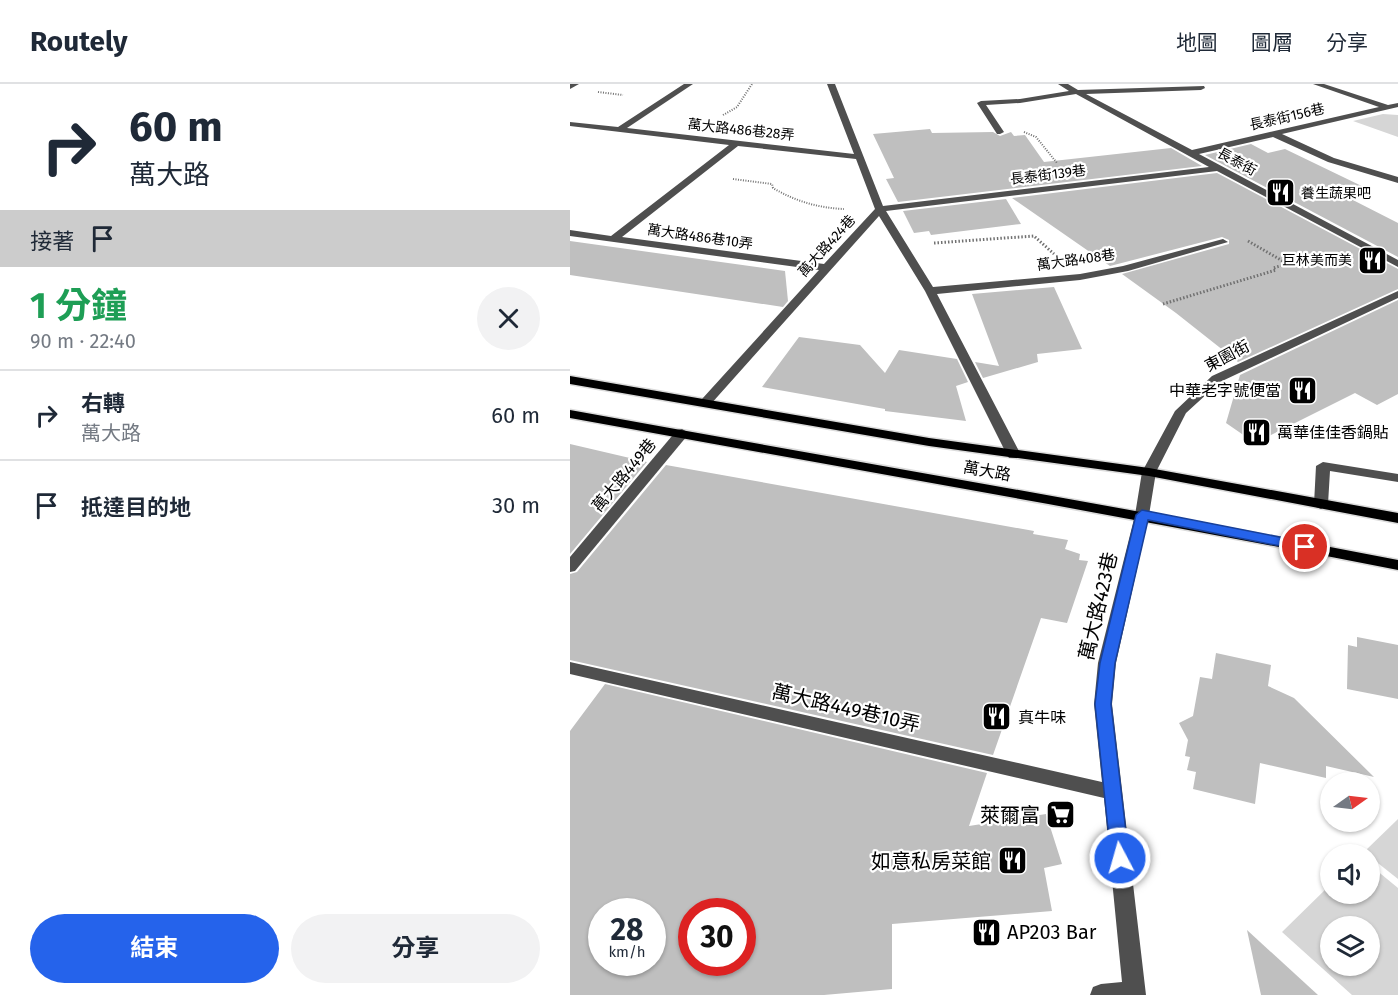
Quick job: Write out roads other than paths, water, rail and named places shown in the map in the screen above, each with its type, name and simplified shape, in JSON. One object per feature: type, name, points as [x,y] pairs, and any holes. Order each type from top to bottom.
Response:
[{"type":"main road","name":"萬大路","points":[[570,380],[1014,455],[1149,472],[1398,518]]},
{"type":"main road","name":"萬大路","points":[[570,414],[976,488],[1142,515],[1398,565]]},
{"type":"street","points":[[570,87],[575,84]]},
{"type":"street","points":[[619,130],[689,84]]},
{"type":"street","points":[[831,84],[880,209],[930,291],[1014,455]]},
{"type":"street","name":"長泰街","points":[[1062,84],[1398,264]]},
{"type":"street","points":[[1317,84],[1398,111]]},
{"type":"street","points":[[1000,132],[981,103],[1020,101],[1077,92],[1201,88]]},
{"type":"street","name":"長泰街156巷","points":[[1191,153],[1398,105]]},
{"type":"street","name":"萬大路486巷28弄","points":[[570,124],[860,157]]},
{"type":"street","points":[[1274,134],[1331,160],[1398,180]]},
{"type":"street","points":[[613,239],[736,143]]},
{"type":"street","name":"長泰街139巷","points":[[880,209],[1219,168]]},
{"type":"street","name":"萬大路424巷","points":[[706,402],[880,209]]},
{"type":"street","name":"萬大路486巷10弄","points":[[570,233],[827,268]]},
{"type":"street","name":"萬大路408巷","points":[[930,291],[1080,277],[1124,269],[1223,242]]},
{"type":"street","name":"東園街","points":[[1142,515],[1149,472],[1181,411],[1216,379],[1398,294]]},
{"type":"street","name":"萬大路449巷","points":[[570,567],[682,434]]},
{"type":"street","points":[[1321,504],[1323,466],[1398,478]]},
{"type":"street","name":"萬大路423巷","points":[[1135,993],[1103,704],[1107,663],[1142,515]]},
{"type":"street","name":"萬大路449巷10弄","points":[[570,668],[1112,792]]},
{"type":"street","points":[[1101,995],[1135,993]]},
{"type":"place","name":"養生蔬果吧","points":[[1280,193]]},
{"type":"place","name":"巨林美而美","points":[[1373,260]]},
{"type":"place","name":"中華老字號便當","points":[[1302,390]]},
{"type":"place","name":"萬華佳佳香鍋貼","points":[[1256,432]]},
{"type":"place","name":"真牛味","points":[[997,717]]},
{"type":"place","name":"萊爾富","points":[[1061,815]]},
{"type":"place","name":"如意私房菜館","points":[[1012,861]]},
{"type":"place","name":"AP203 Bar","points":[[986,932]]}]
